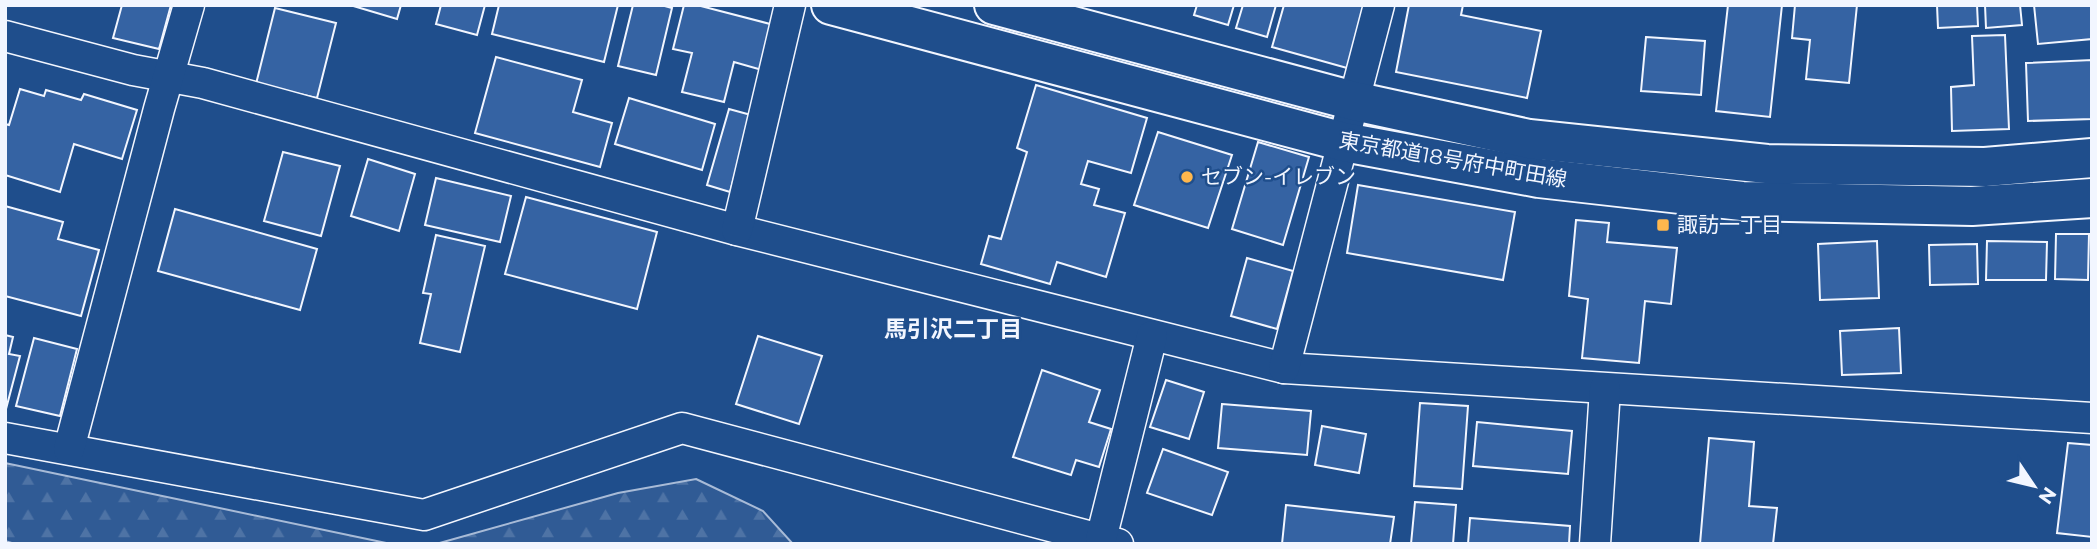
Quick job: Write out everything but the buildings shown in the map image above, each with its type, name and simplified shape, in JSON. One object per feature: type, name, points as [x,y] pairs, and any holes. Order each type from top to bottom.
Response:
[{"type":"main road","name":"東京都道18号府中町田線","points":[[831,5],[1343,142],[1539,178],[1742,201],[1972,206],[2092,198]]},
{"type":"main road","name":"東京都道18号府中町田線","points":[[994,5],[1354,101],[1529,139],[1767,164],[1984,167],[2092,158]]},
{"type":"street","points":[[69,449],[159,109],[190,5]]},
{"type":"street","points":[[737,230],[790,5]]},
{"type":"street","points":[[1284,369],[1379,5]]},
{"type":"street","points":[[5,36],[133,70],[203,83],[737,230],[1284,369],[2092,418]]},
{"type":"street","points":[[5,438],[424,515],[682,428],[1110,542],[1152,336]]},
{"type":"street","points":[[1595,544],[1605,388]]},
{"type":"green space","points":[[5,463],[391,544],[15,544],[5,541]]},
{"type":"green space","points":[[696,479],[763,511],[793,544],[436,544],[618,493]]},
{"type":"place","name":"セブン-イレブン","points":[[1187,177]]},
{"type":"place","name":"諏訪一丁目","points":[[1663,225]]},
{"type":"district","name":"馬引沢二丁目","points":[[953,329]]}]
